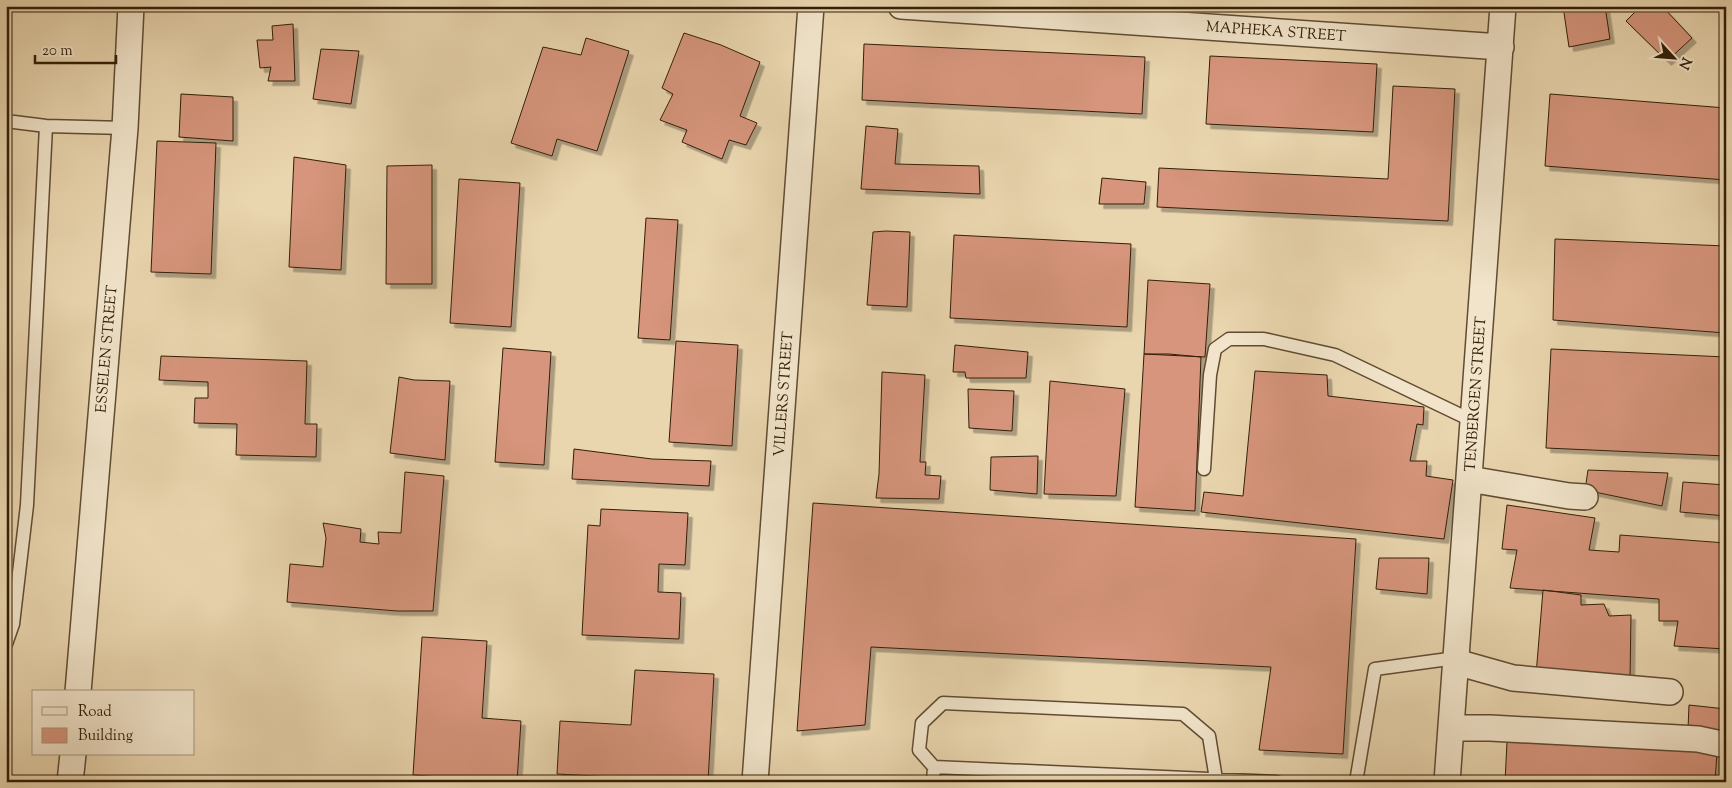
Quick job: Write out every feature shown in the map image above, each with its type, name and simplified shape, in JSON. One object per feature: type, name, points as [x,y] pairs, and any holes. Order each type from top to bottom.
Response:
[{"type":"street","name":"ESSELEN STREET","points":[[78,690],[125,128],[131,6]]},
{"type":"street","name":"VILLERS STREET","points":[[755,782],[811,6]]},
{"type":"street","name":"MAPHEKA STREET","points":[[901,6],[1096,13],[1501,47]]},
{"type":"street","name":"TENBERGEN STREET","points":[[1446,782],[1503,6]]},
{"type":"street","points":[[1469,479],[1585,497]]},
{"type":"street","points":[[1456,660],[1512,678],[1670,692]]},
{"type":"street","points":[[1451,728],[1490,728],[1698,740],[1726,745]]},
{"type":"street","points":[[70,782],[73,756]]},
{"type":"lane","points":[[6,121],[46,126],[125,128]]},
{"type":"lane","points":[[6,644],[13,624],[27,505],[46,126]]},
{"type":"lane","points":[[1204,469],[1210,375],[1215,350],[1229,339],[1264,339],[1335,355],[1473,422]]},
{"type":"lane","points":[[1356,782],[1375,669],[1456,660]]},
{"type":"lane","points":[[933,782],[934,767],[919,750],[922,722],[943,703],[1183,714],[1209,736],[1216,779]]},
{"type":"lane","points":[[934,767],[1277,782]]},
{"type":"building","points":[[1563,6],[1605,6],[1610,39],[1569,47]]},
{"type":"building","points":[[1641,6],[1662,6],[1692,38],[1667,61],[1626,21]]},
{"type":"building","points":[[293,24],[295,81],[268,81],[271,67],[260,68],[257,40],[273,40],[272,26]]},
{"type":"building","points":[[684,33],[721,45],[760,62],[740,116],[757,123],[746,145],[729,140],[722,159],[682,142],[687,130],[660,120],[673,94],[662,88]]},
{"type":"building","points":[[586,38],[629,51],[597,151],[557,139],[552,156],[511,143],[543,47],[581,55]]},
{"type":"building","points":[[864,44],[1145,57],[1142,114],[862,100]]},
{"type":"building","points":[[321,49],[359,51],[351,104],[313,99]]},
{"type":"building","points":[[1210,56],[1377,64],[1373,132],[1206,124]]},
{"type":"building","points":[[1393,86],[1455,89],[1448,221],[1157,207],[1159,168],[1388,179]]},
{"type":"building","points":[[181,94],[233,97],[233,141],[179,137]]},
{"type":"building","points":[[1550,94],[1726,108],[1726,180],[1545,166]]},
{"type":"building","points":[[866,126],[898,129],[895,164],[979,166],[980,194],[861,189]]},
{"type":"building","points":[[157,141],[216,143],[211,274],[151,272]]},
{"type":"building","points":[[294,157],[346,165],[341,270],[289,267]]},
{"type":"building","points":[[432,165],[432,284],[386,284],[387,166]]},
{"type":"building","points":[[1102,178],[1146,182],[1144,204],[1099,204]]},
{"type":"building","points":[[459,179],[520,183],[511,327],[450,323]]},
{"type":"building","points":[[646,218],[678,220],[670,340],[638,338]]},
{"type":"building","points":[[873,232],[910,232],[907,307],[867,305]]},
{"type":"building","points":[[954,235],[1131,244],[1127,327],[950,318]]},
{"type":"building","points":[[1555,239],[1726,246],[1726,333],[1553,320]]},
{"type":"building","points":[[1148,280],[1210,284],[1205,357],[1144,354]]},
{"type":"building","points":[[676,341],[738,345],[732,446],[669,442]]},
{"type":"building","points":[[955,345],[1028,352],[1026,378],[966,378],[965,372],[953,372]]},
{"type":"building","points":[[503,348],[551,352],[544,465],[495,462]]},
{"type":"building","points":[[1551,349],[1726,357],[1726,456],[1546,448]]},
{"type":"building","points":[[1144,354],[1201,357],[1195,511],[1135,507]]},
{"type":"building","points":[[161,356],[307,361],[305,424],[317,424],[316,457],[236,455],[237,424],[194,423],[195,398],[208,398],[208,382],[159,380]]},
{"type":"building","points":[[1255,371],[1327,375],[1328,396],[1424,407],[1423,425],[1417,424],[1410,461],[1427,461],[1426,476],[1453,480],[1444,539],[1201,512],[1204,492],[1243,496]]},
{"type":"building","points":[[882,372],[925,375],[920,462],[926,462],[925,475],[941,476],[939,499],[876,498],[879,474]]},
{"type":"building","points":[[399,377],[414,380],[450,381],[445,460],[390,453]]},
{"type":"building","points":[[1050,381],[1125,389],[1116,496],[1044,494]]},
{"type":"building","points":[[968,389],[1014,391],[1012,431],[969,428]]},
{"type":"building","points":[[574,449],[652,459],[711,461],[709,486],[572,479]]},
{"type":"building","points":[[1038,456],[1037,494],[990,490],[991,457]]},
{"type":"building","points":[[1588,470],[1668,473],[1662,506],[1585,490]]},
{"type":"building","points":[[405,472],[444,476],[433,611],[397,611],[287,602],[290,564],[323,567],[326,538],[323,523],[361,529],[360,542],[379,544],[378,532],[401,533]]},
{"type":"building","points":[[1683,482],[1726,485],[1726,516],[1680,512]]},
{"type":"building","points":[[813,503],[1356,539],[1343,754],[1259,750],[1271,667],[871,647],[865,725],[797,731]]},
{"type":"building","points":[[1507,505],[1595,518],[1589,550],[1619,552],[1620,535],[1726,543],[1726,649],[1674,646],[1678,621],[1659,621],[1659,599],[1510,588],[1517,550],[1502,549]]},
{"type":"building","points":[[601,509],[688,513],[685,565],[659,564],[658,592],[681,593],[679,639],[582,635],[588,525],[600,526]]},
{"type":"building","points":[[1379,558],[1429,558],[1427,594],[1376,589]]},
{"type":"building","points":[[1543,590],[1581,595],[1581,605],[1604,604],[1609,616],[1631,615],[1630,679],[1536,675]]},
{"type":"building","points":[[422,637],[487,641],[482,718],[521,721],[517,782],[413,775]]},
{"type":"building","points":[[635,670],[714,674],[708,782],[557,774],[560,721],[631,725]]},
{"type":"building","points":[[1689,705],[1726,709],[1726,732],[1688,729]]},
{"type":"building","points":[[1507,742],[1717,752],[1715,782],[1505,782]]}]
